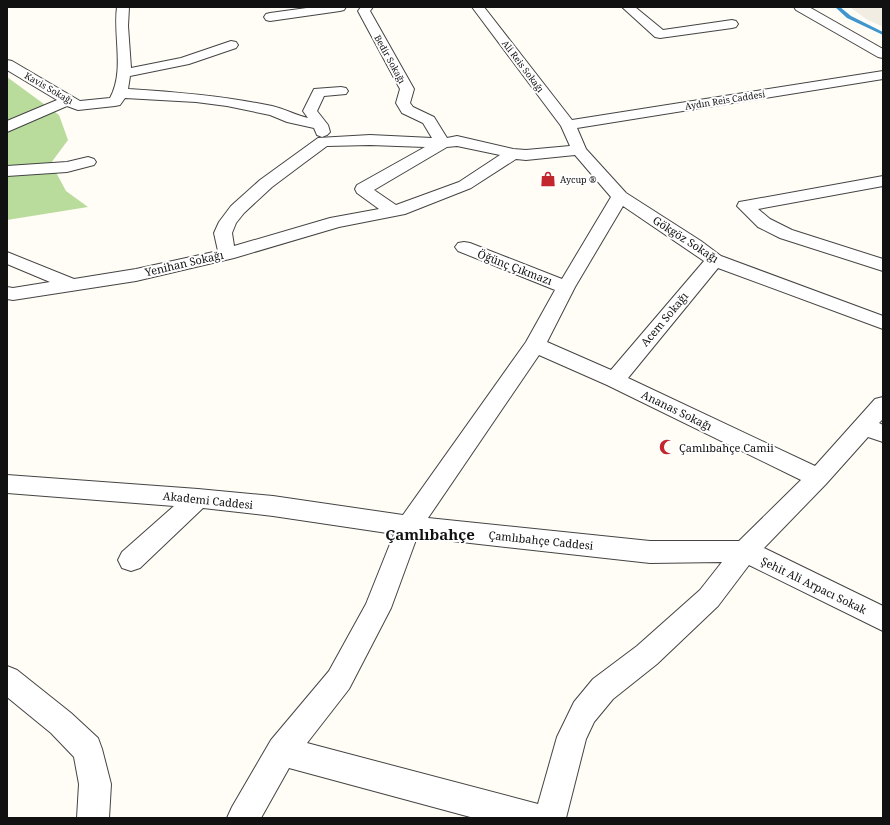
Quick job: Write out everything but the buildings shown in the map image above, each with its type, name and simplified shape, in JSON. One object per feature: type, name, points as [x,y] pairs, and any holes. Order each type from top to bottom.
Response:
[{"type":"street","points":[[123,7],[122,31],[125,73],[121,93],[196,98],[227,102],[274,111],[292,119],[321,125]]},
{"type":"street","points":[[270,17],[340,7]]},
{"type":"street","name":"Bedir Sokağı","points":[[367,7],[364,11],[406,89],[403,103],[407,110],[429,120],[443,143]]},
{"type":"street","name":"Ali Reis Sokağı","points":[[478,7],[568,125]]},
{"type":"street","points":[[628,7],[660,34],[732,24]]},
{"type":"street","points":[[800,7],[883,54]]},
{"type":"street","points":[[125,73],[184,61],[231,45]]},
{"type":"street","name":"Kavis Sokağı","points":[[7,64],[78,106],[115,102],[121,93]]},
{"type":"street","name":"Aydın Reis Caddesi","points":[[568,125],[883,76]]},
{"type":"street","points":[[341,91],[319,92],[310,111],[321,125],[323,141],[397,140],[443,143],[457,142],[484,146],[513,154],[541,154],[580,150]]},
{"type":"street","points":[[7,127],[68,100]]},
{"type":"street","name":"Gökgöz Sokağı","points":[[568,125],[580,150],[620,197],[695,244],[715,260],[883,323]]},
{"type":"street","name":"Yenihan Sokağı","points":[[7,293],[13,294],[136,275],[228,254],[223,233],[228,221],[248,198],[323,141]]},
{"type":"street","points":[[394,211],[372,198],[363,189],[443,143]]},
{"type":"street","points":[[228,254],[336,222],[394,211],[465,185],[513,154]]},
{"type":"street","points":[[7,171],[67,167],[88,162]]},
{"type":"street","points":[[879,185],[745,206],[764,223],[786,234],[883,265]]},
{"type":"street","points":[[243,818],[282,751],[339,680],[378,608],[409,526],[535,345],[566,287],[620,197]]},
{"type":"street","name":"Öğünç Çıkmazı","points":[[464,247],[566,287]]},
{"type":"street","points":[[7,257],[73,285]]},
{"type":"street","name":"Acem Sokağı","points":[[614,380],[715,260]]},
{"type":"street","name":"Ananas Sokağı","points":[[535,345],[614,380],[818,478]]},
{"type":"street","points":[[550,818],[572,737],[584,712],[603,689],[647,655],[709,598],[745,551],[818,478],[873,430],[883,405]]},
{"type":"street","name":"Akademi Caddesi","points":[[7,484],[198,498],[273,506],[409,526]]},
{"type":"street","points":[[131,560],[198,498]]},
{"type":"street","name":"Çamlıbahçe Caddesi","points":[[409,526],[650,552],[745,551]]},
{"type":"street","name":"Şehit Ali Arpacı Sokak","points":[[745,551],[883,619]]},
{"type":"street","points":[[7,679],[61,723],[87,748],[95,784],[93,818]]},
{"type":"street","points":[[282,751],[533,818]]},
{"type":"green space","points":[[7,77],[59,115],[68,140],[51,163],[66,191],[88,207],[7,220]]},
{"type":"shaded area","points":[[850,7],[883,7],[883,27],[866,19]]},
{"type":"waterway","points":[[837,7],[849,17],[883,34]]},
{"type":"place","name":"Aycup ®","points":[[548,179]]},
{"type":"place","name":"Çamlıbahçe Camii","points":[[667,447]]},
{"type":"district","name":"Çamlıbahçe","points":[[430,534]]}]
